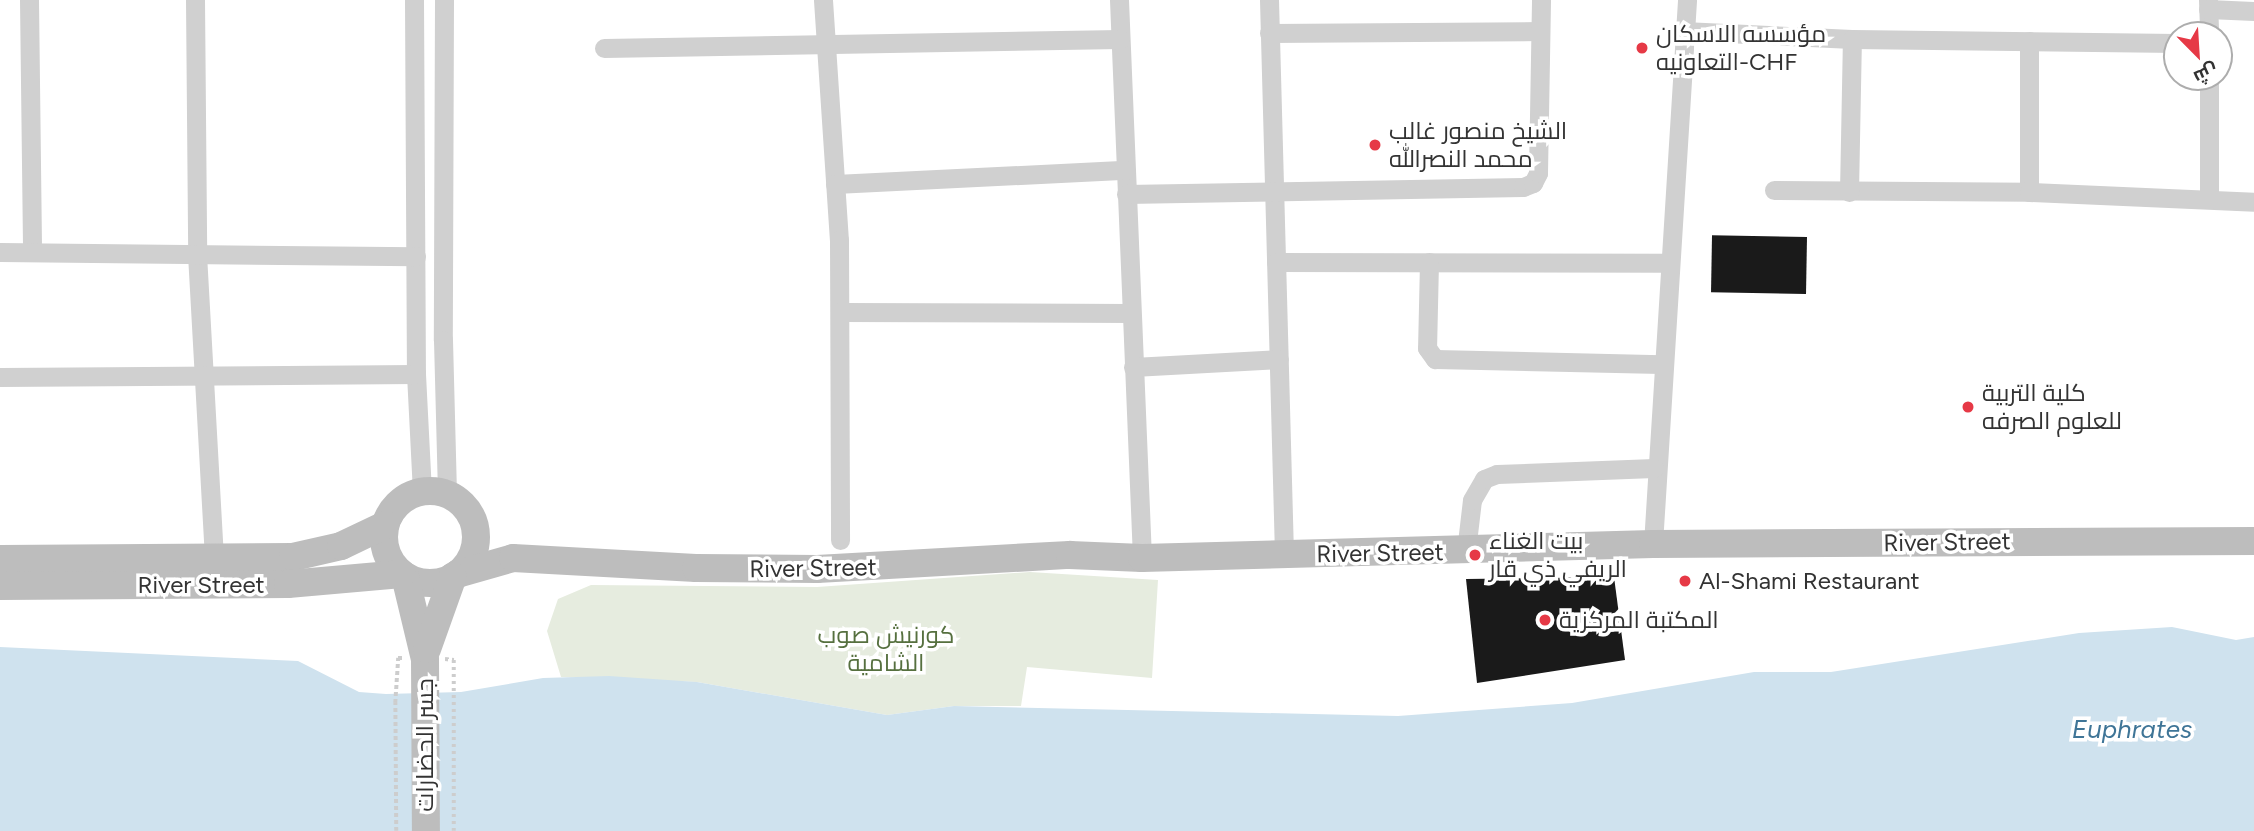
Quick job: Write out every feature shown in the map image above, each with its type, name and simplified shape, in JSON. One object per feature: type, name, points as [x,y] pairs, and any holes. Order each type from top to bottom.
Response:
[{"type":"main road","points":[[411,658],[404,575],[385,548],[385,525],[399,503],[435,493],[472,519],[513,558]]},
{"type":"main road","points":[[411,658],[455,575],[474,549],[472,519]]},
{"type":"main road","name":"River Street","points":[[0,559],[309,555],[341,547],[385,525]]},
{"type":"main road","name":"River Street","points":[[455,575],[513,558],[757,570],[889,567],[1032,556],[1142,558],[1653,544],[2252,538]]},
{"type":"main road","points":[[404,575],[429,583],[455,575]]},
{"type":"main road","name":"River Street","points":[[0,586],[288,584],[404,575]]},
{"type":"main road","name":"جسر الحضارات","points":[[411,658],[426,831]]},
{"type":"street","points":[[29,0],[32,252]]},
{"type":"street","points":[[195,0],[197,254],[214,557]]},
{"type":"street","points":[[414,0],[416,374],[435,493]]},
{"type":"street","points":[[435,493],[443,340],[444,0]]},
{"type":"street","points":[[823,0],[841,312],[840,540]]},
{"type":"street","points":[[1119,0],[1142,558]]},
{"type":"street","points":[[1269,0],[1284,555]]},
{"type":"street","points":[[1126,194],[1276,189],[1523,187],[1533,183],[1538,173],[1541,0]]},
{"type":"street","points":[[1653,544],[1654,468],[1687,0]]},
{"type":"street","points":[[2208,5],[2254,11]]},
{"type":"street","points":[[1269,33],[1540,31]]},
{"type":"street","points":[[1683,31],[1852,39],[2163,43]]},
{"type":"street","points":[[604,48],[825,41],[1120,39]]},
{"type":"street","points":[[1849,192],[1852,39]]},
{"type":"street","points":[[2029,41],[2029,192]]},
{"type":"street","points":[[2209,91],[2209,199]]},
{"type":"street","points":[[835,184],[1126,170]]},
{"type":"street","points":[[1774,190],[2029,192],[2254,202]]},
{"type":"street","points":[[0,252],[416,256]]},
{"type":"street","points":[[1276,262],[1668,263]]},
{"type":"street","points":[[1429,262],[1427,348],[1435,359],[1661,364]]},
{"type":"street","points":[[841,312],[1131,313]]},
{"type":"street","points":[[1133,367],[1279,359]]},
{"type":"street","points":[[0,377],[416,374]]},
{"type":"street","points":[[1466,551],[1472,500],[1484,479],[1497,474],[1654,468]]},
{"type":"path","points":[[396,831],[411,658]]},
{"type":"path","points":[[454,660],[454,831]]},
{"type":"green space","name":"كورنيش صوب الشامية","points":[[1030,572],[1158,580],[1152,678],[1027,667],[1021,706],[954,706],[887,715],[697,682],[561,677],[547,631],[558,599],[591,585],[817,587]]},
{"type":"water","name":"Euphrates","points":[[2172,627],[2236,640],[2254,637],[2254,831],[0,831],[0,647],[298,661],[359,692],[386,694],[461,692],[543,678],[609,676],[697,682],[887,715],[954,706],[1398,716],[1572,703],[1754,672],[1831,672],[2079,633]]},
{"type":"building","points":[[1712,235],[1807,237],[1806,294],[1711,292]]},
{"type":"building","name":"المكتبة المركزية","points":[[1614,577],[1625,660],[1477,683],[1466,579]]},
{"type":"place","name":"مؤسسه الاسكان التعاونيه-CHF","points":[[1642,48]]},
{"type":"place","name":"الشيخ منصور غالب محمد النصرالله","points":[[1375,145]]},
{"type":"place","name":"كلية التربية للعلوم الصرفه","points":[[1968,407]]},
{"type":"place","name":"بيت الغناء الريفي ذي قار","points":[[1475,555]]},
{"type":"place","name":"Al-Shami Restaurant","points":[[1685,581]]},
{"type":"place","name":"المكتبة المركزية","points":[[1545,620]]}]
